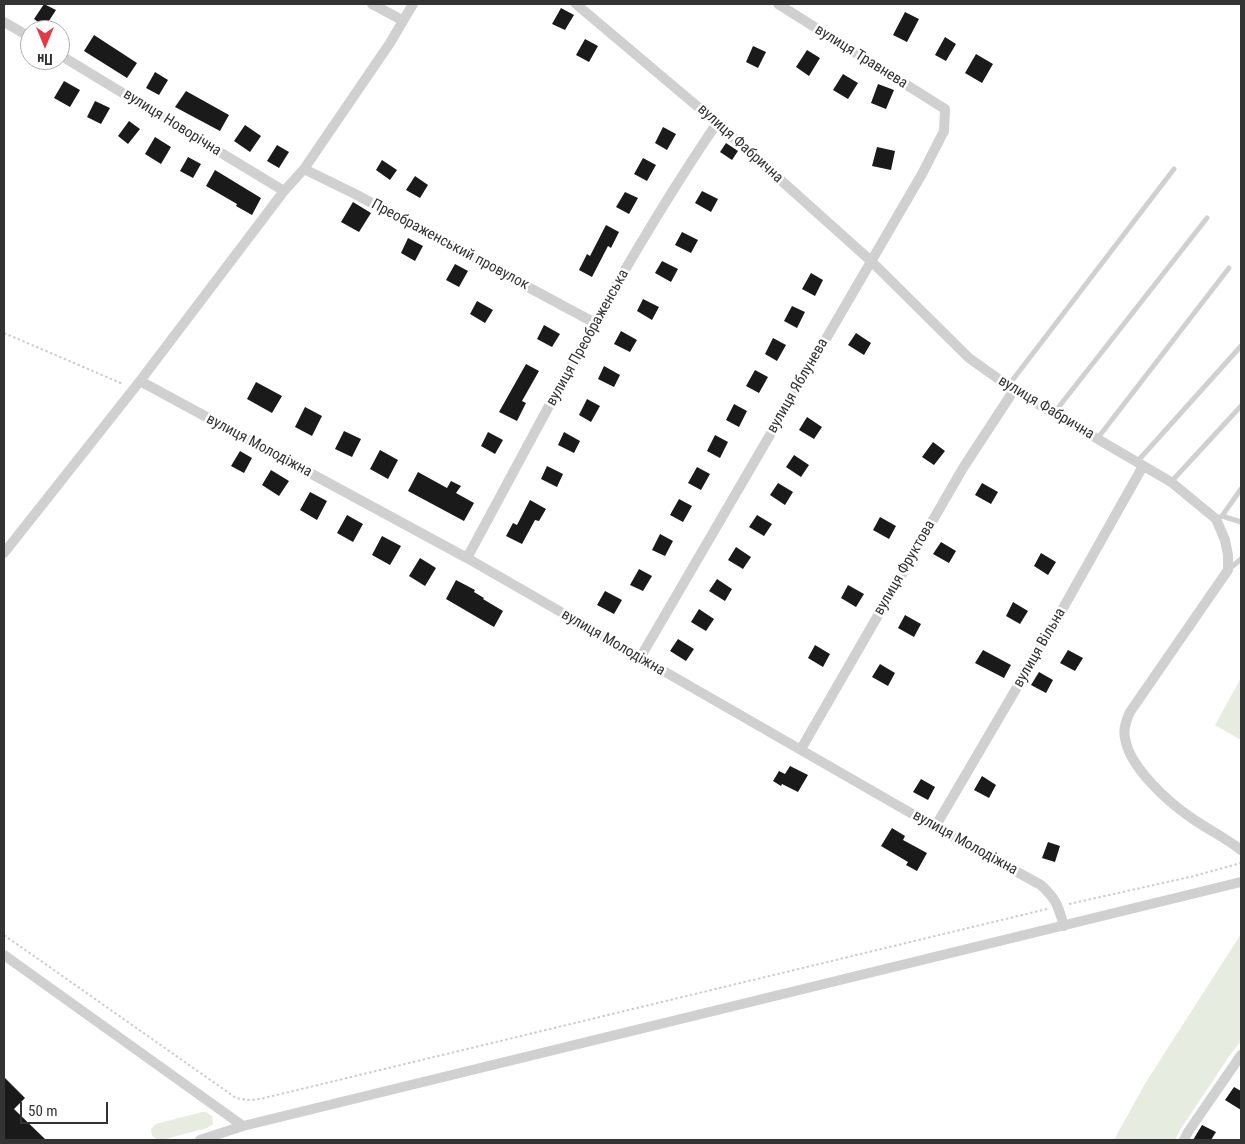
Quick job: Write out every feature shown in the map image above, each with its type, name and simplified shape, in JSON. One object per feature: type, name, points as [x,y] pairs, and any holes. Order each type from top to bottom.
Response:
[{"type":"street","points":[[372,4],[402,20]]},
{"type":"street","points":[[4,553],[137,385],[284,191],[304,169],[390,43],[413,4]]},
{"type":"street","name":"вулиця Фабрична","points":[[576,4],[717,123],[871,261],[969,358],[1011,388],[1139,465],[1171,482],[1219,518],[1228,556],[1228,570]]},
{"type":"street","name":"вулиця Травнева","points":[[778,4],[945,109]]},
{"type":"street","points":[[4,22],[20,31]]},
{"type":"street","name":"вулиця Новорічна","points":[[70,61],[141,102],[284,191]]},
{"type":"street","name":"вулиця Яблунева","points":[[640,658],[922,174],[944,132],[945,109]]},
{"type":"street","name":"вулиця Преображенська","points":[[467,558],[595,323],[680,178],[717,123]]},
{"type":"street","name":"Преображенський провулок","points":[[304,169],[355,194],[595,323]]},
{"type":"street","name":"вулиця Молодіжна","points":[[137,385],[467,558],[936,828],[1041,885],[1054,897],[1064,926]]},
{"type":"street","name":"вулиця Фруктова","points":[[800,749],[1011,388]]},
{"type":"street","name":"вулиця Вільна","points":[[936,828],[1053,626],[1139,465]]},
{"type":"street","points":[[1228,570],[1130,712],[1125,725],[1124,738],[1133,760],[1163,795],[1191,818],[1241,850]]},
{"type":"street","points":[[200,1140],[243,1126],[1241,882]]},
{"type":"street","points":[[4,955],[243,1126]]},
{"type":"street","points":[[1184,1140],[1241,1056]]},
{"type":"lane","points":[[1011,388],[1174,169]]},
{"type":"lane","points":[[1054,413],[1206,218]]},
{"type":"lane","points":[[1097,439],[1229,268]]},
{"type":"lane","points":[[1139,465],[1241,346]]},
{"type":"lane","points":[[1171,482],[1241,406]]},
{"type":"lane","points":[[1241,489],[1219,518],[1241,522]]},
{"type":"lane","points":[[1228,570],[1241,559]]},
{"type":"path","points":[[4,333],[137,385]]},
{"type":"path","points":[[4,935],[236,1098],[248,1100],[298,1090],[1058,906],[1194,876],[1241,863]]},
{"type":"shaded area","points":[[1241,678],[1241,740],[1215,725]]},
{"type":"shaded area","points":[[1241,934],[1241,1041],[1175,1140],[1114,1140],[1146,1082]]},
{"type":"shaded area","points":[[202,1112],[212,1116],[213,1124],[207,1128],[162,1140],[152,1136],[151,1129],[156,1124]]},
{"type":"building","points":[[44,4],[56,10],[50,20],[34,19]]},
{"type":"building","points":[[561,8],[574,15],[565,30],[552,24]]},
{"type":"building","points":[[905,12],[919,19],[907,42],[893,35]]},
{"type":"building","points":[[94,35],[137,63],[127,78],[84,51]]},
{"type":"building","points":[[945,37],[956,44],[946,61],[935,55]]},
{"type":"building","points":[[585,39],[598,46],[589,62],[576,55]]},
{"type":"building","points":[[753,46],[766,52],[758,68],[746,62]]},
{"type":"building","points":[[807,50],[820,58],[809,76],[796,67]]},
{"type":"building","points":[[976,54],[993,64],[982,83],[965,73]]},
{"type":"building","points":[[155,72],[168,80],[159,95],[146,88]]},
{"type":"building","points":[[843,74],[858,83],[848,99],[833,90]]},
{"type":"building","points":[[64,81],[80,90],[70,107],[54,98]]},
{"type":"building","points":[[878,84],[894,90],[886,109],[871,103]]},
{"type":"building","points":[[186,91],[229,115],[220,131],[175,107]]},
{"type":"building","points":[[95,101],[110,108],[101,124],[87,117]]},
{"type":"building","points":[[129,121],[140,129],[128,144],[118,136]]},
{"type":"building","points":[[245,125],[261,136],[250,152],[234,141]]},
{"type":"building","points":[[663,127],[676,134],[667,150],[655,143]]},
{"type":"building","points":[[155,137],[171,147],[161,164],[145,154]]},
{"type":"building","points":[[726,143],[738,151],[732,160],[720,152]]},
{"type":"building","points":[[277,145],[289,152],[279,168],[267,161]]},
{"type":"building","points":[[877,147],[895,151],[891,170],[872,166]]},
{"type":"building","points":[[188,157],[201,164],[193,178],[180,171]]},
{"type":"building","points":[[643,158],[656,165],[647,181],[634,174]]},
{"type":"building","points":[[382,160],[397,170],[390,180],[376,170]]},
{"type":"building","points":[[215,170],[261,198],[252,215],[206,186]]},
{"type":"building","points":[[415,176],[428,185],[420,198],[406,190]]},
{"type":"building","points":[[702,191],[718,199],[711,212],[695,203]]},
{"type":"building","points":[[625,192],[638,198],[629,214],[616,207]]},
{"type":"building","points":[[353,202],[371,213],[359,232],[341,222]]},
{"type":"building","points":[[606,225],[619,232],[611,248],[608,246],[592,277],[579,270],[587,254],[590,256]]},
{"type":"building","points":[[682,232],[698,240],[691,253],[675,245]]},
{"type":"building","points":[[408,238],[423,246],[415,261],[401,253]]},
{"type":"building","points":[[662,261],[678,269],[671,282],[655,273]]},
{"type":"building","points":[[455,264],[468,271],[459,287],[446,280]]},
{"type":"building","points":[[811,273],[823,280],[815,296],[802,289]]},
{"type":"building","points":[[643,299],[659,307],[652,320],[637,311]]},
{"type":"building","points":[[477,301],[493,310],[485,323],[470,314]]},
{"type":"building","points":[[792,306],[805,312],[797,328],[784,321]]},
{"type":"building","points":[[544,325],[560,334],[552,347],[537,339]]},
{"type":"building","points":[[621,331],[637,340],[630,352],[614,344]]},
{"type":"building","points":[[856,333],[871,343],[864,355],[848,345]]},
{"type":"building","points":[[773,338],[786,345],[777,361],[765,354]]},
{"type":"building","points":[[526,364],[539,371],[522,401],[526,403],[517,421],[499,412]]},
{"type":"building","points":[[604,366],[620,375],[614,387],[598,379]]},
{"type":"building","points":[[755,370],[768,377],[759,393],[746,386]]},
{"type":"building","points":[[256,382],[282,396],[272,413],[247,399]]},
{"type":"building","points":[[587,399],[600,406],[591,422],[579,415]]},
{"type":"building","points":[[734,404],[747,411],[739,427],[726,420]]},
{"type":"building","points":[[305,407],[322,416],[312,436],[295,427]]},
{"type":"building","points":[[807,417],[822,427],[814,439],[799,430]]},
{"type":"building","points":[[344,431],[361,439],[352,457],[335,449]]},
{"type":"building","points":[[488,432],[503,440],[495,454],[481,446]]},
{"type":"building","points":[[564,432],[580,441],[574,453],[558,445]]},
{"type":"building","points":[[715,435],[728,442],[720,458],[707,451]]},
{"type":"building","points":[[933,442],[945,451],[934,465],[922,457]]},
{"type":"building","points":[[380,450],[398,460],[388,479],[370,469]]},
{"type":"building","points":[[240,451],[252,458],[244,473],[231,466]]},
{"type":"building","points":[[794,455],[809,465],[801,477],[786,467]]},
{"type":"building","points":[[547,466],[563,474],[557,487],[541,479]]},
{"type":"building","points":[[697,467],[710,474],[701,490],[688,483]]},
{"type":"building","points":[[271,470],[289,481],[279,496],[262,485]]},
{"type":"building","points":[[418,472],[447,488],[451,481],[461,486],[456,493],[474,503],[464,521],[408,491]]},
{"type":"building","points":[[778,483],[793,492],[785,505],[770,495]]},
{"type":"building","points":[[982,483],[998,492],[991,504],[975,495]]},
{"type":"building","points":[[310,492],[327,501],[317,520],[300,510]]},
{"type":"building","points":[[679,499],[692,506],[683,522],[670,515]]},
{"type":"building","points":[[530,500],[546,509],[539,521],[535,520],[522,544],[506,536],[513,523],[517,525]]},
{"type":"building","points":[[347,515],[363,524],[353,542],[337,533]]},
{"type":"building","points":[[757,515],[772,524],[764,536],[749,527]]},
{"type":"building","points":[[880,517],[896,526],[889,539],[873,530]]},
{"type":"building","points":[[660,534],[673,541],[665,556],[652,550]]},
{"type":"building","points":[[382,536],[401,546],[390,565],[372,555]]},
{"type":"building","points":[[941,542],[956,551],[949,563],[933,554]]},
{"type":"building","points":[[736,547],[751,557],[743,569],[728,560]]},
{"type":"building","points":[[1041,553],[1056,562],[1048,575],[1034,566]]},
{"type":"building","points":[[420,558],[436,568],[425,586],[409,576]]},
{"type":"building","points":[[639,569],[652,576],[643,591],[630,585]]},
{"type":"building","points":[[717,579],[732,589],[725,601],[709,591]]},
{"type":"building","points":[[456,580],[475,590],[474,592],[483,599],[503,611],[494,627],[446,599]]},
{"type":"building","points":[[848,585],[864,594],[856,607],[841,598]]},
{"type":"building","points":[[605,591],[622,600],[614,614],[597,605]]},
{"type":"building","points":[[1013,602],[1028,611],[1020,624],[1006,616]]},
{"type":"building","points":[[699,609],[714,619],[706,631],[691,622]]},
{"type":"building","points":[[905,615],[921,624],[914,637],[898,628]]},
{"type":"building","points":[[678,639],[694,649],[686,661],[670,651]]},
{"type":"building","points":[[815,645],[830,654],[823,667],[808,658]]},
{"type":"building","points":[[983,650],[1011,665],[1004,678],[975,663]]},
{"type":"building","points":[[1068,650],[1083,658],[1075,671],[1060,663]]},
{"type":"building","points":[[880,664],[895,673],[888,686],[872,677]]},
{"type":"building","points":[[1039,672],[1053,680],[1046,693],[1031,685]]},
{"type":"building","points":[[790,766],[808,775],[798,792],[773,781],[779,771],[785,774]]},
{"type":"building","points":[[982,776],[996,785],[989,798],[974,790]]},
{"type":"building","points":[[921,779],[935,787],[928,800],[913,792]]},
{"type":"building","points":[[892,828],[905,836],[903,840],[927,853],[917,871],[906,865],[908,862],[881,846]]},
{"type":"building","points":[[1048,842],[1060,846],[1055,862],[1042,858]]},
{"type":"building","points":[[4,1077],[25,1098],[14,1109],[46,1140],[4,1140]]},
{"type":"building","points":[[1234,1087],[1241,1091],[1241,1110],[1225,1100]]},
{"type":"building","points":[[1202,1125],[1216,1132],[1211,1140],[1193,1140]]}]
